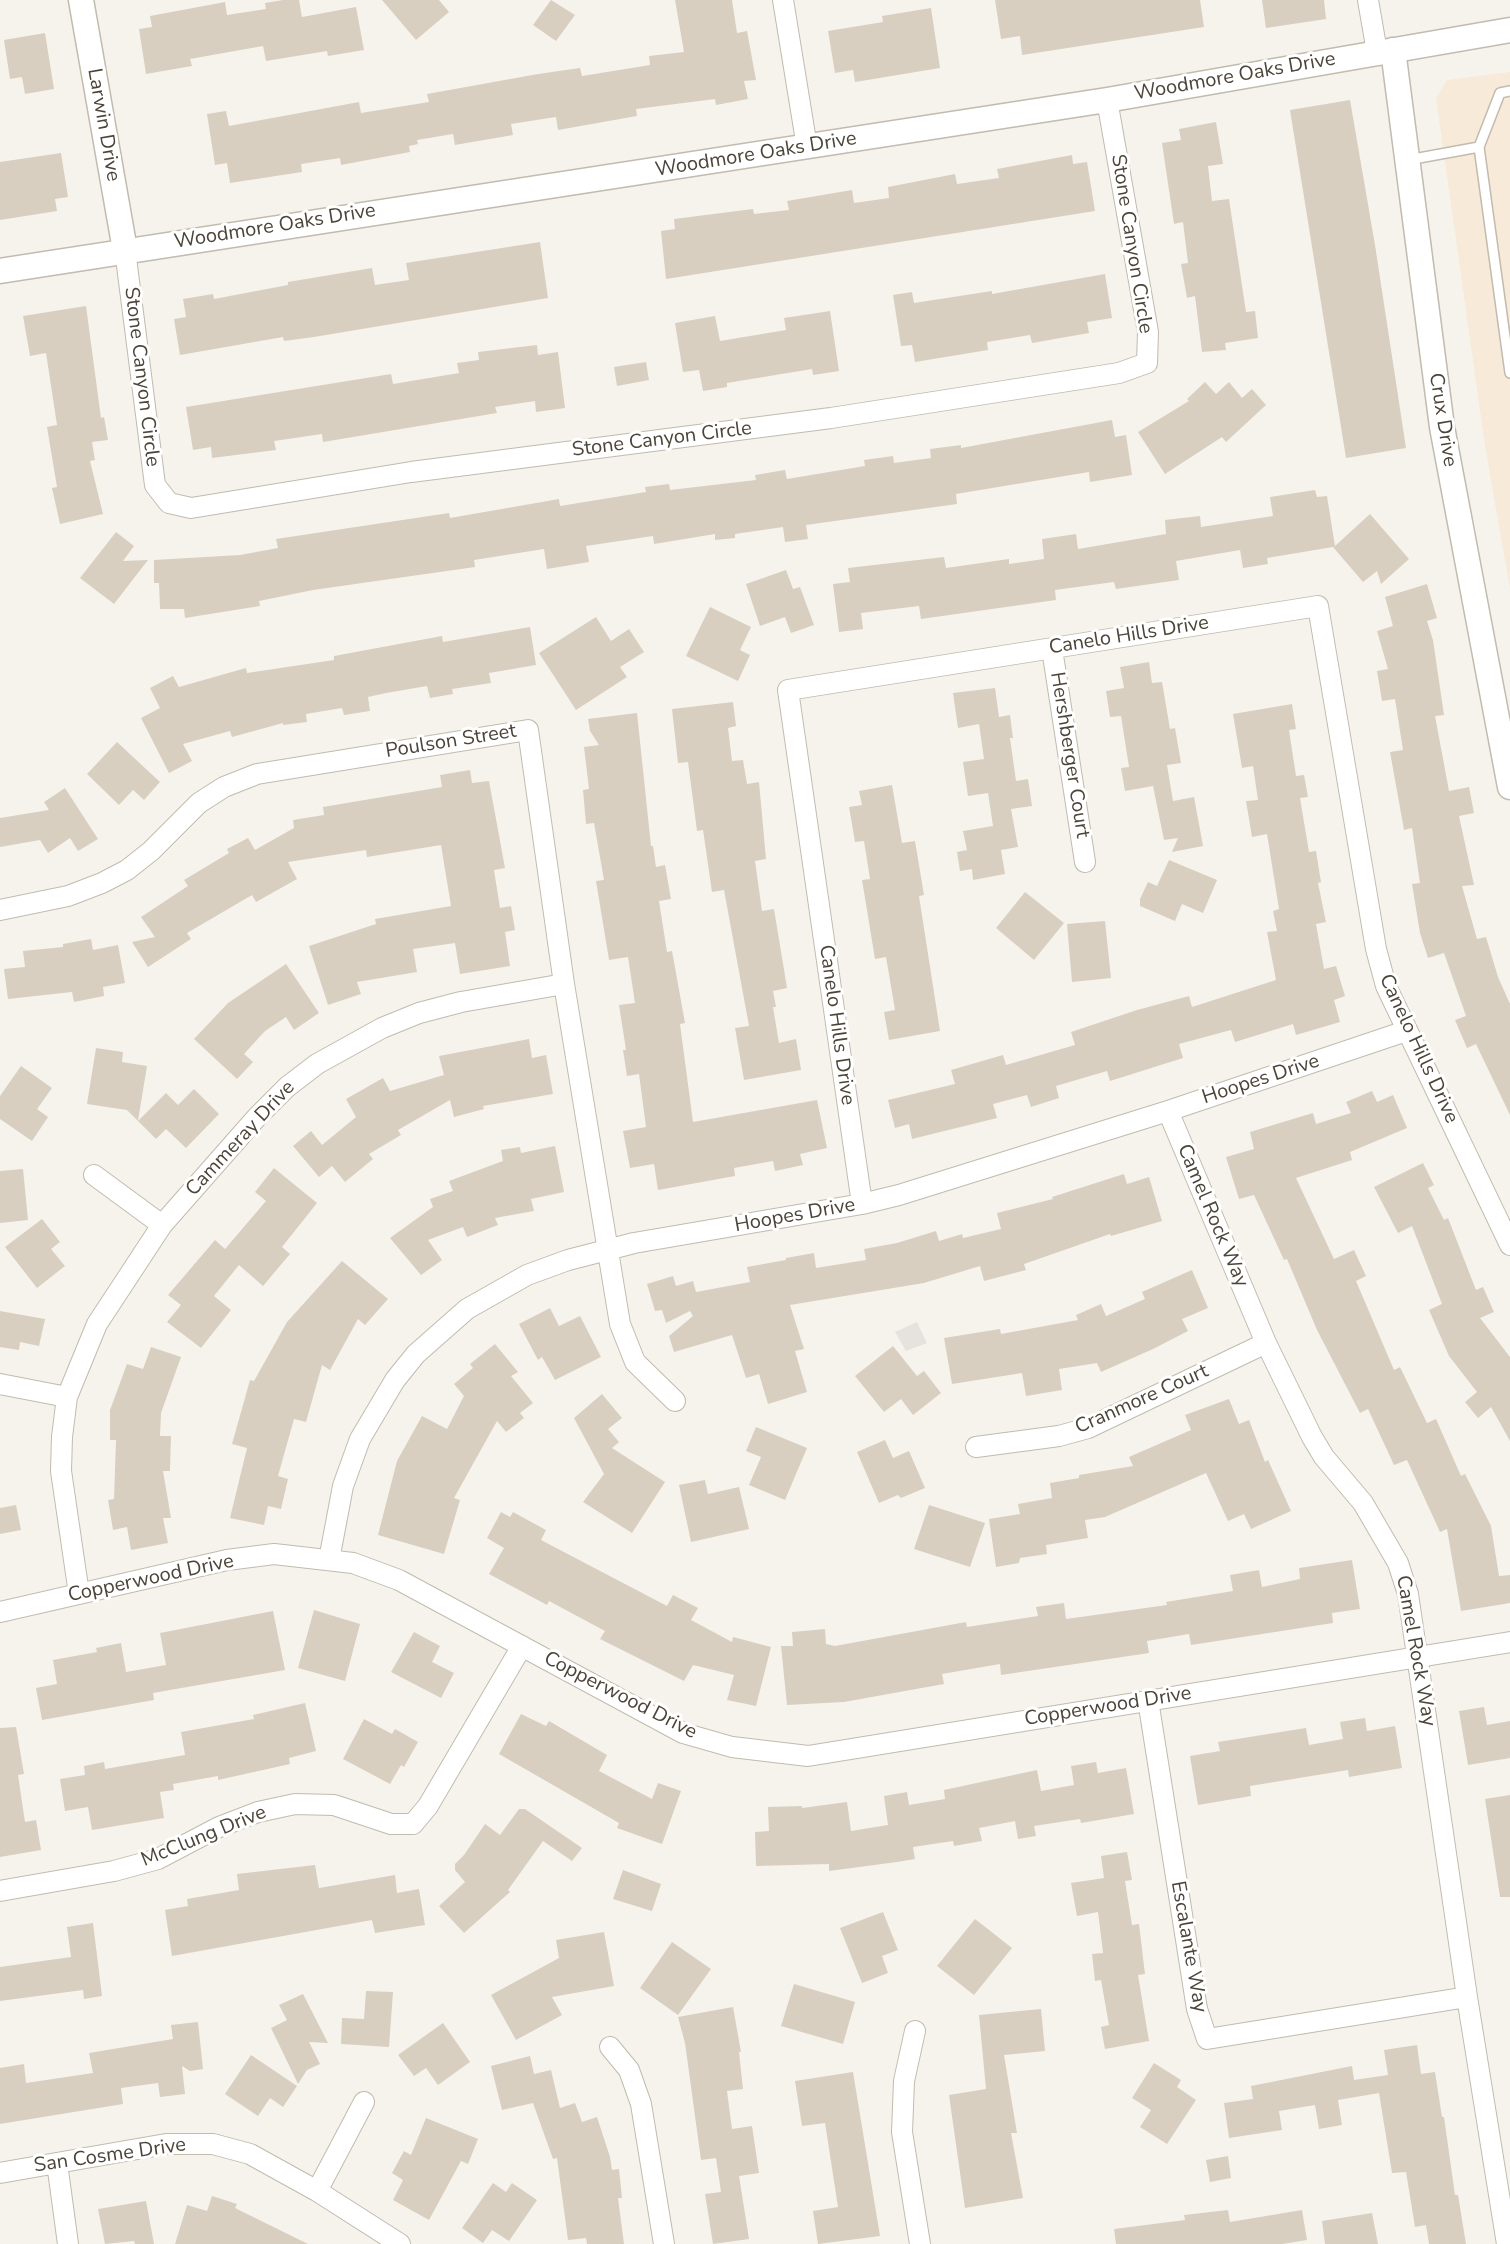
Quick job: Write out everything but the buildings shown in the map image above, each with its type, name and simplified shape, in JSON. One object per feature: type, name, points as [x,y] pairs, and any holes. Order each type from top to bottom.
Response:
[{"type":"street","name":"Larwin Drive","points":[[81,0],[125,250]]},
{"type":"street","points":[[783,0],[807,147]]},
{"type":"street","points":[[1368,0],[1385,51]]},
{"type":"street","name":"Woodmore Oaks Drive","points":[[0,271],[1107,100],[1510,30]]},
{"type":"street","name":"Crux Drive","points":[[1385,51],[1407,160],[1442,428],[1504,722],[1510,787]]},
{"type":"street","name":"Stone Canyon Circle","points":[[125,250],[155,484],[169,503],[191,508],[411,472],[831,418],[1119,373],[1147,363],[1148,332],[1107,100]]},
{"type":"street","name":"Canelo Hills Drive","points":[[862,1204],[788,690],[1318,606],[1376,949],[1386,986],[1510,1245]]},
{"type":"street","name":"Hershberger Court","points":[[1052,649],[1085,862]]},
{"type":"street","name":"Poulson Street","points":[[0,910],[68,896],[102,883],[127,870],[151,851],[199,803],[224,787],[257,774],[528,730],[564,984],[620,1324],[635,1362],[675,1401]]},
{"type":"street","name":"Cammeray Drive","points":[[79,1594],[61,1471],[67,1397],[97,1324],[118,1288],[162,1225],[257,1117],[287,1087],[317,1064],[382,1028],[419,1013],[461,1002],[564,984]]},
{"type":"street","name":"Hoopes Drive","points":[[329,1560],[343,1486],[360,1439],[395,1380],[416,1354],[467,1309],[496,1290],[526,1275],[607,1249],[862,1204],[899,1195],[1168,1111],[1406,1031]]},
{"type":"street","name":"Camel Rock Way","points":[[1168,1111],[1266,1342],[1312,1437],[1324,1457],[1363,1503],[1398,1563],[1408,1594],[1467,1998],[1507,2244]]},
{"type":"street","points":[[94,1175],[162,1225]]},
{"type":"street","name":"Cranmore Court","points":[[976,1447],[1059,1436],[1088,1428],[1266,1342]]},
{"type":"street","points":[[0,1384],[67,1397]]},
{"type":"street","name":"Copperwood Drive","points":[[0,1612],[227,1560],[274,1554],[353,1563],[399,1580],[683,1733],[732,1747],[808,1756],[1510,1642]]},
{"type":"street","name":"McClung Drive","points":[[0,1891],[114,1871],[158,1859],[219,1827],[258,1812],[295,1804],[334,1805],[391,1824],[413,1824],[428,1806],[522,1646]]},
{"type":"street","name":"Escalante Way","points":[[1148,1700],[1197,2009],[1207,2039],[1467,1998]]},
{"type":"street","points":[[915,2031],[904,2081],[902,2132],[920,2244]]},
{"type":"street","points":[[610,2047],[630,2070],[642,2104],[664,2244]]},
{"type":"street","points":[[317,2191],[364,2102]]},
{"type":"street","name":"San Cosme Drive","points":[[0,2173],[166,2144],[213,2144],[250,2154],[317,2191],[400,2244]]},
{"type":"street","points":[[57,2163],[68,2244]]},
{"type":"lane","points":[[1510,92],[1500,93],[1479,147],[1510,373]]},
{"type":"lane","points":[[1407,160],[1479,147]]},
{"type":"shaded area","points":[[1510,72],[1510,589],[1485,446],[1436,98],[1447,80]]},
{"type":"shaded area","points":[[917,1322],[927,1343],[906,1351],[895,1332]]}]
